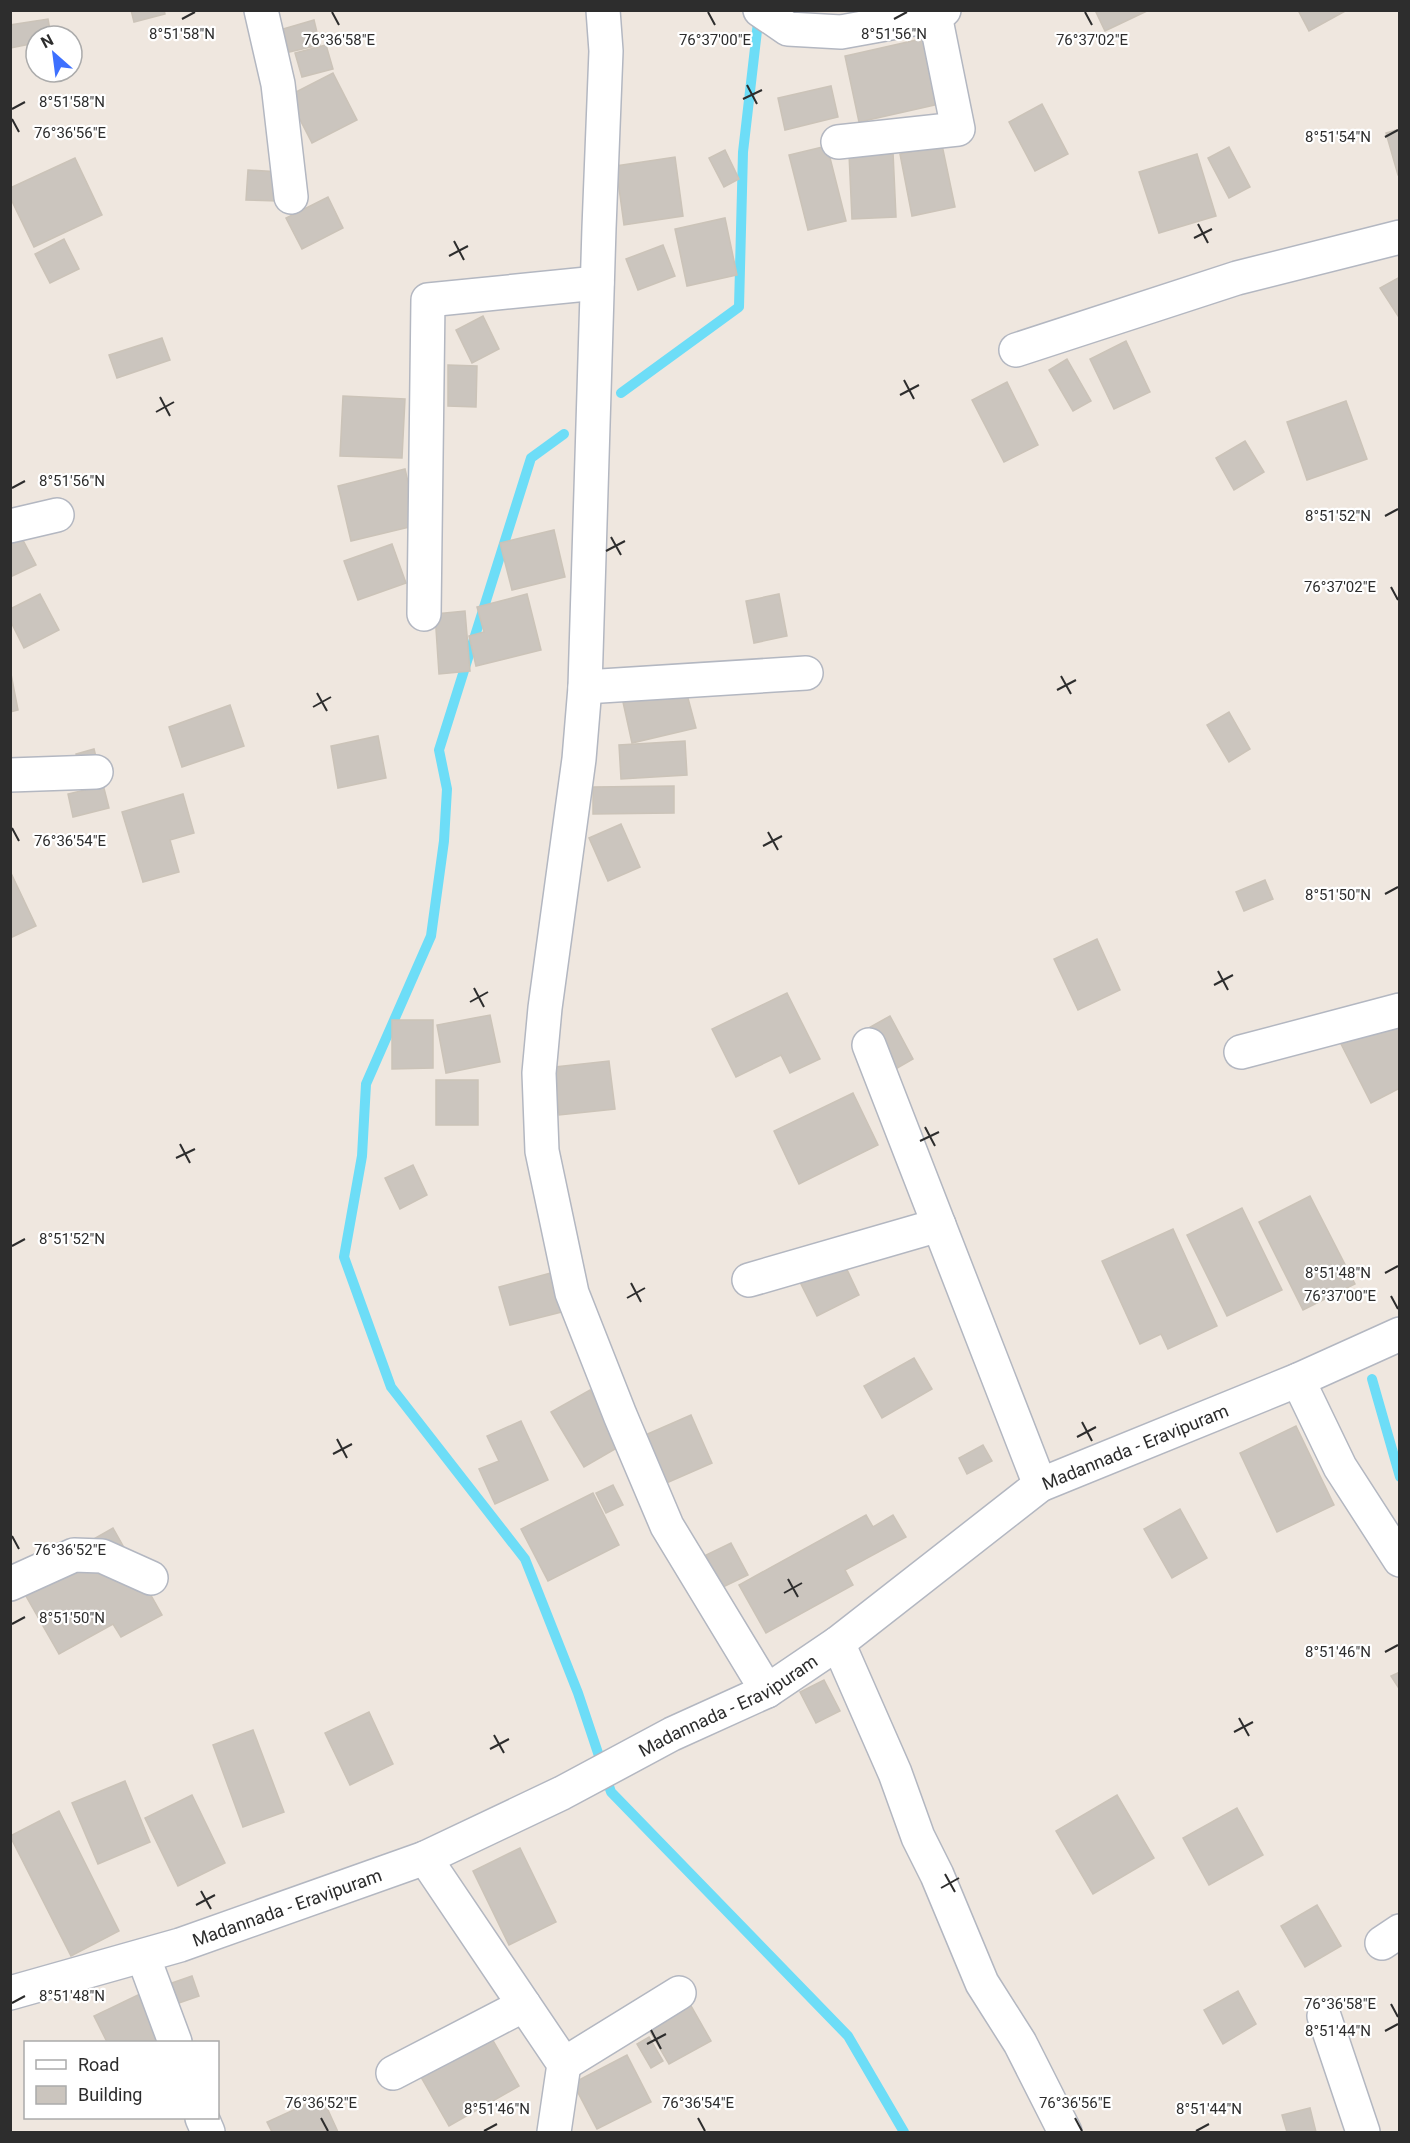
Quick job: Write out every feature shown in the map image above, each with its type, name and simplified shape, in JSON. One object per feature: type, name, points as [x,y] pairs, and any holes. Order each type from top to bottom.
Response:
[{"type":"street","points":[[261,10],[278,84],[291,197]]},
{"type":"street","points":[[603,10],[606,51],[585,687],[579,759],[544,1019],[539,1073],[542,1151],[572,1293],[620,1415],[667,1526],[767,1691]]},
{"type":"street","points":[[760,10],[788,29],[841,32],[940,13],[958,129],[838,142]]},
{"type":"street","points":[[1016,350],[1237,278],[1400,237]]},
{"type":"street","points":[[424,614],[428,300],[597,283]]},
{"type":"street","points":[[10,526],[57,515]]},
{"type":"street","points":[[585,687],[806,673]]},
{"type":"street","points":[[10,775],[96,772]]},
{"type":"street","points":[[1241,1052],[1400,1010]]},
{"type":"street","points":[[868,1045],[1040,1485]]},
{"type":"street","points":[[749,1280],[939,1225]]},
{"type":"street","name":"Madannada - Eravipuram","points":[[10,1993],[143,1956],[426,1858],[562,1793],[672,1734],[767,1691],[838,1643],[1040,1485],[1298,1380],[1400,1334]]},
{"type":"street","points":[[1298,1380],[1340,1467],[1400,1560]]},
{"type":"street","points":[[10,1584],[74,1555],[102,1556],[151,1578]]},
{"type":"street","points":[[838,1643],[895,1773],[918,1837],[937,1875],[982,1983],[1020,2043],[1065,2133]]},
{"type":"street","points":[[426,1858],[564,2064],[554,2133]]},
{"type":"street","points":[[143,1956],[174,2041]]},
{"type":"street","points":[[564,2064],[679,1993]]},
{"type":"street","points":[[393,2073],[524,2005]]},
{"type":"street","points":[[1323,2016],[1363,2133]]},
{"type":"street","points":[[202,2119],[208,2133]]},
{"type":"building","points":[[131,10],[164,10],[165,14],[134,22]]},
{"type":"building","points":[[1095,10],[1149,10],[1105,31]]},
{"type":"building","points":[[1298,10],[1347,10],[1309,31]]},
{"type":"building","points":[[48,19],[49,24],[24,24],[24,45],[10,48],[10,25]]},
{"type":"building","points":[[314,20],[320,45],[289,52],[283,29]]},
{"type":"building","points":[[930,37],[944,103],[859,122],[845,56]]},
{"type":"building","points":[[326,45],[333,69],[302,77],[295,53]]},
{"type":"building","points":[[333,73],[357,120],[312,143],[288,96]]},
{"type":"building","points":[[831,86],[838,117],[785,130],[778,98]]},
{"type":"building","points":[[1042,104],[1068,154],[1035,171],[1009,122]]},
{"type":"building","points":[[1400,129],[1400,175],[1398,175],[1386,133]]},
{"type":"building","points":[[942,145],[955,207],[912,216],[900,154]]},
{"type":"building","points":[[827,146],[846,221],[808,230],[789,155]]},
{"type":"building","points":[[1229,147],[1250,187],[1229,198],[1208,158]]},
{"type":"building","points":[[725,150],[739,179],[724,187],[709,158]]},
{"type":"building","points":[[893,152],[896,217],[852,219],[849,154]]},
{"type":"building","points":[[1197,154],[1216,216],[1159,233],[1139,172]]},
{"type":"building","points":[[675,157],[683,216],[624,225],[616,166]]},
{"type":"building","points":[[75,158],[102,215],[34,247],[10,197],[10,188]]},
{"type":"building","points":[[248,170],[280,172],[278,201],[246,200]]},
{"type":"building","points":[[328,197],[343,228],[302,249],[286,218]]},
{"type":"building","points":[[725,218],[737,275],[687,286],[675,229]]},
{"type":"building","points":[[64,239],[79,269],[50,283],[35,254]]},
{"type":"building","points":[[663,245],[675,276],[638,290],[626,259]]},
{"type":"building","points":[[1400,277],[1400,319],[1380,288]]},
{"type":"building","points":[[483,316],[499,349],[472,363],[456,330]]},
{"type":"building","points":[[162,338],[170,360],[117,378],[109,355]]},
{"type":"building","points":[[1126,341],[1150,392],[1114,409],[1090,359]]},
{"type":"building","points":[[1067,359],[1091,401],[1073,411],[1049,370]]},
{"type":"building","points":[[448,365],[477,366],[476,407],[448,406]]},
{"type":"building","points":[[1007,382],[1038,445],[1004,462],[972,400]]},
{"type":"building","points":[[343,396],[405,399],[402,458],[340,456]]},
{"type":"building","points":[[1346,401],[1367,459],[1307,480],[1287,422]]},
{"type":"building","points":[[1245,441],[1264,472],[1234,490],[1216,458]]},
{"type":"building","points":[[405,469],[418,525],[351,541],[338,486]]},
{"type":"building","points":[[15,525],[36,565],[10,577],[10,527]]},
{"type":"building","points":[[554,530],[565,577],[512,590],[500,543]]},
{"type":"building","points":[[392,544],[406,583],[358,600],[344,561]]},
{"type":"building","points":[[40,594],[59,630],[24,648],[10,620],[10,609]]},
{"type":"building","points":[[527,594],[541,650],[476,666],[469,636],[484,632],[477,607]]},
{"type":"building","points":[[779,594],[787,636],[754,643],[746,601]]},
{"type":"building","points":[[465,611],[470,671],[439,674],[435,614]]},
{"type":"building","points":[[10,669],[18,710],[10,712]]},
{"type":"building","points":[[685,687],[696,728],[632,743],[623,702]]},
{"type":"building","points":[[230,705],[244,746],[182,767],[169,727]]},
{"type":"building","points":[[1229,712],[1250,749],[1229,762],[1207,725]]},
{"type":"building","points":[[378,736],[386,778],[338,788],[331,746]]},
{"type":"building","points":[[685,741],[687,775],[621,779],[619,745]]},
{"type":"building","points":[[94,749],[109,808],[73,817],[68,794],[85,790],[76,754]]},
{"type":"building","points":[[674,786],[674,813],[593,814],[593,787]]},
{"type":"building","points":[[183,794],[194,833],[170,840],[179,872],[143,882],[122,812]]},
{"type":"building","points":[[621,824],[640,867],[608,881],[589,838]]},
{"type":"building","points":[[10,871],[36,926],[10,938]]},
{"type":"building","points":[[1265,880],[1273,899],[1244,911],[1236,892]]},
{"type":"building","points":[[1097,939],[1120,990],[1078,1010],[1054,959]]},
{"type":"building","points":[[787,993],[820,1059],[790,1073],[781,1055],[736,1077],[712,1029]]},
{"type":"building","points":[[490,1015],[500,1062],[446,1073],[437,1025]]},
{"type":"building","points":[[890,1016],[913,1059],[880,1078],[856,1035]]},
{"type":"building","points":[[392,1020],[433,1020],[433,1068],[392,1069]]},
{"type":"building","points":[[1400,1020],[1400,1088],[1371,1103],[1336,1034]]},
{"type":"building","points":[[609,1061],[615,1109],[559,1115],[555,1067]]},
{"type":"building","points":[[436,1080],[478,1080],[478,1125],[436,1125]]},
{"type":"building","points":[[853,1093],[878,1145],[799,1184],[774,1131]]},
{"type":"building","points":[[413,1165],[427,1195],[400,1209],[385,1178]]},
{"type":"building","points":[[1310,1196],[1355,1284],[1303,1310],[1259,1222]]},
{"type":"building","points":[[1242,1208],[1282,1290],[1227,1316],[1187,1235]]},
{"type":"building","points":[[1173,1229],[1217,1326],[1168,1349],[1161,1334],[1140,1344],[1102,1261]]},
{"type":"building","points":[[842,1259],[859,1295],[817,1316],[799,1280]]},
{"type":"building","points":[[551,1273],[562,1312],[510,1325],[499,1287]]},
{"type":"building","points":[[914,1358],[932,1389],[882,1418],[864,1386]]},
{"type":"building","points":[[590,1390],[622,1445],[584,1467],[551,1412]]},
{"type":"building","points":[[691,1415],[712,1463],[655,1488],[634,1440]]},
{"type":"building","points":[[521,1421],[548,1480],[495,1504],[479,1469],[499,1461],[487,1436]]},
{"type":"building","points":[[1296,1426],[1334,1505],[1277,1532],[1240,1453]]},
{"type":"building","points":[[983,1445],[992,1461],[967,1474],[959,1458]]},
{"type":"building","points":[[613,1485],[623,1505],[606,1513],[596,1493]]},
{"type":"building","points":[[593,1493],[619,1545],[548,1581],[521,1529]]},
{"type":"building","points":[[1180,1509],[1207,1558],[1172,1578],[1144,1529]]},
{"type":"building","points":[[866,1515],[873,1527],[893,1515],[906,1537],[845,1570],[853,1585],[766,1633],[739,1585]]},
{"type":"building","points":[[113,1528],[162,1615],[121,1637],[113,1624],[59,1654],[18,1582]]},
{"type":"building","points":[[731,1543],[748,1575],[721,1588],[706,1555]]},
{"type":"building","points":[[1400,1672],[1400,1690],[1391,1676]]},
{"type":"building","points":[[824,1680],[840,1711],[816,1723],[800,1692]]},
{"type":"building","points":[[369,1712],[393,1764],[350,1785],[325,1733]]},
{"type":"building","points":[[253,1730],[284,1812],[243,1827],[213,1745]]},
{"type":"building","points":[[125,1781],[150,1842],[98,1864],[72,1803]]},
{"type":"building","points":[[192,1795],[225,1863],[178,1886],[145,1818]]},
{"type":"building","points":[[1117,1795],[1154,1858],[1093,1894],[1056,1831]]},
{"type":"building","points":[[1237,1808],[1263,1855],[1209,1885],[1183,1838]]},
{"type":"building","points":[[59,1811],[119,1931],[71,1956],[10,1836]]},
{"type":"building","points":[[520,1848],[556,1922],[509,1945],[473,1871]]},
{"type":"building","points":[[1317,1905],[1341,1946],[1305,1967],[1281,1926]]},
{"type":"building","points":[[192,1976],[199,1996],[176,2004],[169,1984]]},
{"type":"building","points":[[1238,1991],[1256,2024],[1223,2044],[1204,2010]]},
{"type":"building","points":[[140,1994],[164,2041],[106,2041],[94,2016]]},
{"type":"building","points":[[690,2004],[711,2041],[669,2064],[648,2028]]},
{"type":"building","points":[[491,2037],[519,2086],[449,2126],[421,2077]]},
{"type":"building","points":[[649,2037],[663,2061],[651,2068],[637,2044]]},
{"type":"building","points":[[627,2055],[651,2102],[597,2129],[573,2083]]},
{"type":"building","points":[[322,2097],[338,2132],[272,2132],[267,2122]]},
{"type":"building","points":[[1310,2108],[1316,2132],[1287,2132],[1282,2115]]},
{"type":"waterway","points":[[621,393],[739,307],[743,152],[758,22],[763,19]]},
{"type":"waterway","points":[[564,434],[531,458],[439,750],[447,789],[444,841],[431,936],[366,1084],[362,1156],[344,1257],[391,1387],[525,1559],[578,1693],[611,1792],[848,2036],[904,2132]]},
{"type":"waterway","points":[[1372,1379],[1400,1477]]}]
